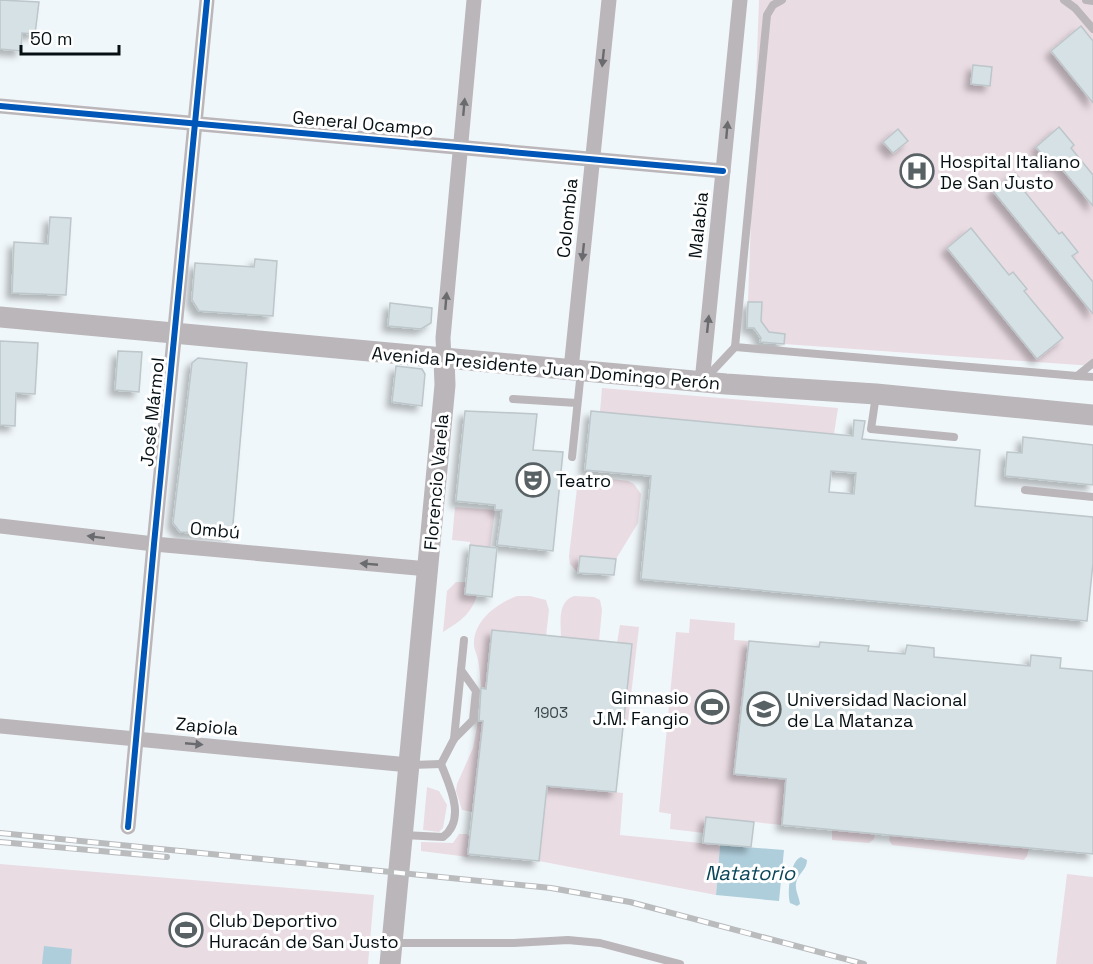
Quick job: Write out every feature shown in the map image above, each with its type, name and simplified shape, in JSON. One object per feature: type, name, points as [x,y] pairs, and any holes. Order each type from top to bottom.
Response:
[{"type":"main road","name":"Avenida Presidente Juan Domingo Perón","points":[[0,317],[702,382],[876,393],[1093,415]]},
{"type":"main road","name":"Florencio Varela","points":[[390,964],[445,385],[444,359]]},
{"type":"street","name":"José Mármol","points":[[128,827],[207,0]]},
{"type":"street","name":"Florencio Varela","points":[[444,359],[443,338],[474,0]]},
{"type":"street","name":"Colombia","points":[[576,369],[592,160],[609,0]]},
{"type":"street","name":"Malabia","points":[[702,382],[740,0]]},
{"type":"street","name":"General Ocampo","points":[[0,105],[723,171]]},
{"type":"street","name":"Ombú","points":[[0,526],[154,544],[428,569]]},
{"type":"street","name":"Zapiola","points":[[0,726],[409,765]]},
{"type":"lane","points":[[702,382],[735,347],[767,15],[773,2],[782,0]]},
{"type":"lane","points":[[1064,0],[1075,8],[1093,29]]},
{"type":"lane","points":[[1086,0],[1093,1]]},
{"type":"lane","points":[[735,347],[1093,377]]},
{"type":"lane","points":[[1077,376],[1093,363]]},
{"type":"lane","points":[[572,457],[577,403],[576,369]]},
{"type":"lane","points":[[876,393],[871,429],[954,437]]},
{"type":"lane","points":[[513,399],[577,403]]},
{"type":"lane","points":[[1025,490],[1093,497]]},
{"type":"lane","points":[[454,740],[464,640]]},
{"type":"lane","points":[[441,764],[454,740],[472,720],[476,691],[461,670]]},
{"type":"lane","points":[[409,765],[441,764]]},
{"type":"lane","points":[[401,835],[443,837],[452,826],[454,802],[441,764]]},
{"type":"lane","points":[[392,943],[514,943],[568,940],[600,943],[680,964]]},
{"type":"shaded area","name":"Hospital Italiano De San Justo","points":[[759,0],[1093,0],[1093,366],[784,344],[785,334],[769,332],[761,321],[762,303],[748,302]]},
{"type":"shaded area","points":[[602,388],[838,408],[834,434],[600,412]]},
{"type":"shaded area","points":[[597,477],[628,481],[634,484],[641,494],[638,523],[616,559],[580,556],[578,573],[570,564],[569,556],[577,488],[582,482]]},
{"type":"shaded area","points":[[455,507],[495,510],[490,547],[452,540]]},
{"type":"shaded area","points":[[456,582],[466,582],[465,594],[477,595],[468,613],[443,632],[447,591]]},
{"type":"shaded area","points":[[517,596],[546,600],[549,610],[546,636],[486,689],[481,688],[479,663],[474,646],[478,626],[495,608]]},
{"type":"shaded area","points":[[574,596],[594,597],[600,600],[602,610],[599,641],[561,637],[562,608]]},
{"type":"shaded area","name":"Gimnasio J.M. Fangio","points":[[690,619],[735,623],[734,640],[749,641],[734,774],[786,779],[782,825],[706,817],[704,833],[670,829],[671,814],[659,812],[676,632],[689,633]]},
{"type":"shaded area","points":[[620,625],[639,627],[628,721],[623,720],[617,643]]},
{"type":"shaded area","points":[[478,721],[483,721],[477,779],[623,793],[620,835],[720,845],[716,895],[539,861],[473,812],[462,810],[456,791],[457,784],[473,748]]},
{"type":"shaded area","points":[[427,787],[439,791],[447,805],[443,828],[439,832],[423,830]]},
{"type":"shaded area","points":[[832,829],[875,833],[874,839],[869,843],[832,840]]},
{"type":"shaded area","points":[[459,834],[467,834],[470,838],[468,857],[421,851],[421,842],[453,843]]},
{"type":"shaded area","points":[[891,835],[1029,848],[1024,860],[892,845],[889,840]]},
{"type":"shaded area","name":"Club Deportivo Huracán de San Justo","points":[[0,864],[374,895],[368,964],[0,964]]},
{"type":"shaded area","points":[[1067,874],[1093,877],[1093,964],[1056,964]]},
{"type":"water","name":"Natatorio","points":[[720,845],[784,850],[779,901],[716,895]]},
{"type":"water","points":[[801,857],[807,860],[796,883],[800,904],[797,906],[790,903],[789,885],[794,864]]},
{"type":"water","points":[[44,946],[72,949],[71,964],[42,964]]},
{"type":"building","points":[[0,0],[39,2],[35,34],[22,33],[21,51],[0,49]]},
{"type":"building","points":[[1081,26],[1093,41],[1093,103],[1051,51]]},
{"type":"building","points":[[973,65],[992,67],[990,86],[971,84]]},
{"type":"building","points":[[1059,127],[1074,145],[1071,148],[1093,175],[1093,206],[1057,163],[1052,167],[1036,147]]},
{"type":"building","points":[[898,129],[908,141],[893,153],[883,142]]},
{"type":"building","points":[[1015,173],[1025,184],[1021,187],[1059,234],[1062,232],[1078,252],[1072,256],[1093,282],[1093,314],[993,191]]},
{"type":"building","points":[[50,217],[71,218],[66,295],[12,293],[14,242],[48,244]]},
{"type":"building","points":[[971,228],[1009,275],[1013,272],[1027,289],[1024,291],[1063,338],[1037,359],[947,248]]},
{"type":"building","points":[[255,259],[277,261],[273,316],[199,311],[192,300],[195,263],[254,267]]},
{"type":"building","points":[[748,302],[762,302],[761,321],[769,332],[785,334],[784,344],[760,342],[761,338],[754,328],[747,328]]},
{"type":"building","points":[[390,303],[432,308],[431,323],[421,329],[388,326]]},
{"type":"building","points":[[0,341],[38,343],[35,394],[16,393],[15,426],[0,425]]},
{"type":"building","points":[[118,351],[142,352],[139,392],[115,390]]},
{"type":"building","points":[[198,358],[247,363],[232,535],[180,532],[173,523],[192,363]]},
{"type":"building","points":[[396,366],[422,369],[425,374],[422,406],[392,402]]},
{"type":"building","name":"Teatro","points":[[465,411],[537,414],[533,450],[563,452],[553,551],[497,545],[502,510],[495,510],[495,505],[456,501]]},
{"type":"building","points":[[591,411],[853,436],[854,420],[865,421],[862,439],[980,450],[975,506],[1093,517],[1093,563],[1087,621],[641,579],[651,476],[585,470]],"holes":[[[831,471],[856,473],[854,494],[829,492]]]},
{"type":"building","points":[[1023,437],[1093,445],[1093,485],[1005,476],[1007,452],[1022,453]]},
{"type":"building","points":[[470,545],[497,548],[492,597],[465,594]]},
{"type":"building","points":[[580,556],[616,559],[614,575],[578,573]]},
{"type":"building","points":[[492,630],[632,644],[616,792],[547,786],[539,861],[468,854],[483,721],[479,721],[481,688],[486,689]]},
{"type":"building","points":[[749,641],[819,647],[820,642],[869,646],[868,651],[905,654],[907,645],[934,648],[934,657],[1030,666],[1031,655],[1061,658],[1060,668],[1093,671],[1093,854],[782,825],[786,779],[734,774]]},
{"type":"building","points":[[706,817],[754,822],[751,847],[703,843]]},
{"type":"railway","points":[[0,833],[551,888],[630,902],[864,964]]},
{"type":"railway","points":[[0,842],[167,857]]},
{"type":"cycle path","points":[[128,827],[207,0]]},
{"type":"cycle path","points":[[0,106],[723,171]]},
{"type":"place","name":"Hospital Italiano De San Justo","points":[[917,171]]},
{"type":"place","name":"Teatro","points":[[533,480]]},
{"type":"place","name":"Gimnasio J.M. Fangio","points":[[712,707]]},
{"type":"place","name":"Universidad Nacional de La Matanza","points":[[764,709]]},
{"type":"place","name":"Club Deportivo Huracán de San Justo","points":[[186,930]]}]
